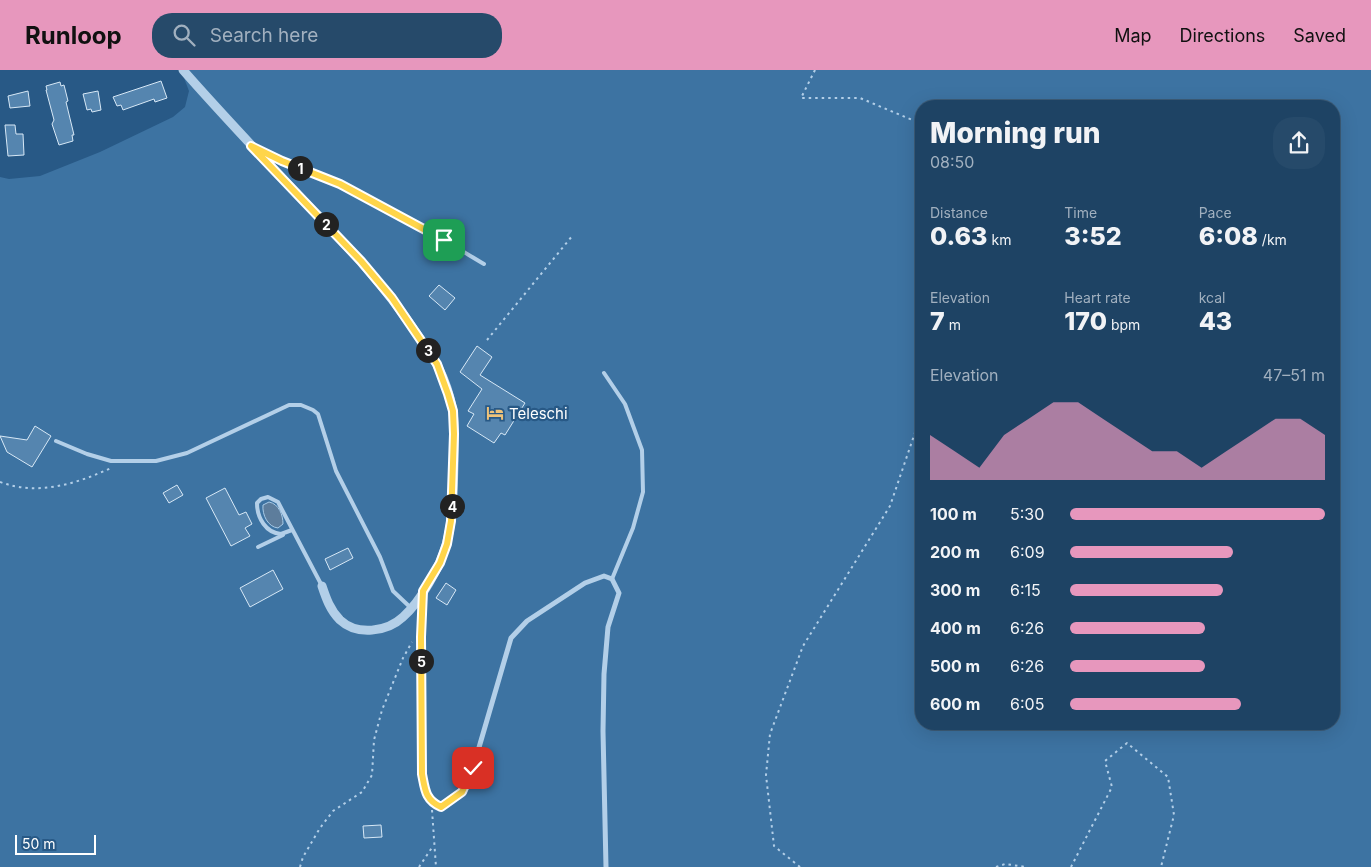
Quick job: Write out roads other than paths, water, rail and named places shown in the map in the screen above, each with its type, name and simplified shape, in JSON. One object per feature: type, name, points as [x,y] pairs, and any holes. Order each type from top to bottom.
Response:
[{"type":"street","points":[[183,70],[251,146],[361,261],[392,298],[437,364],[444,379],[453,411],[451,521],[447,544],[440,563],[411,608],[404,617],[386,627],[366,630],[342,622],[328,604],[322,586]]},
{"type":"street","points":[[423,591],[421,628],[422,774],[426,792],[432,803],[441,807],[462,792],[473,768],[511,638],[527,621],[585,582],[604,576],[612,579],[618,593],[608,627],[604,674],[603,731],[606,867]]},
{"type":"lane","points":[[251,146],[282,161],[340,184],[404,217],[484,264]]},
{"type":"lane","points":[[604,373],[625,404],[642,450],[643,492],[633,528],[612,579]]},
{"type":"lane","points":[[56,441],[100,459],[126,462],[156,460],[187,453],[289,405],[297,404],[309,408],[318,414],[336,471],[380,557],[392,591],[411,608]]},
{"type":"lane","points":[[285,534],[273,533],[264,525],[257,508],[257,503],[261,498],[268,497],[278,502],[322,586]]},
{"type":"lane","points":[[258,547],[292,530]]},
{"type":"place","name":"Teleschi","points":[[495,413]]}]
